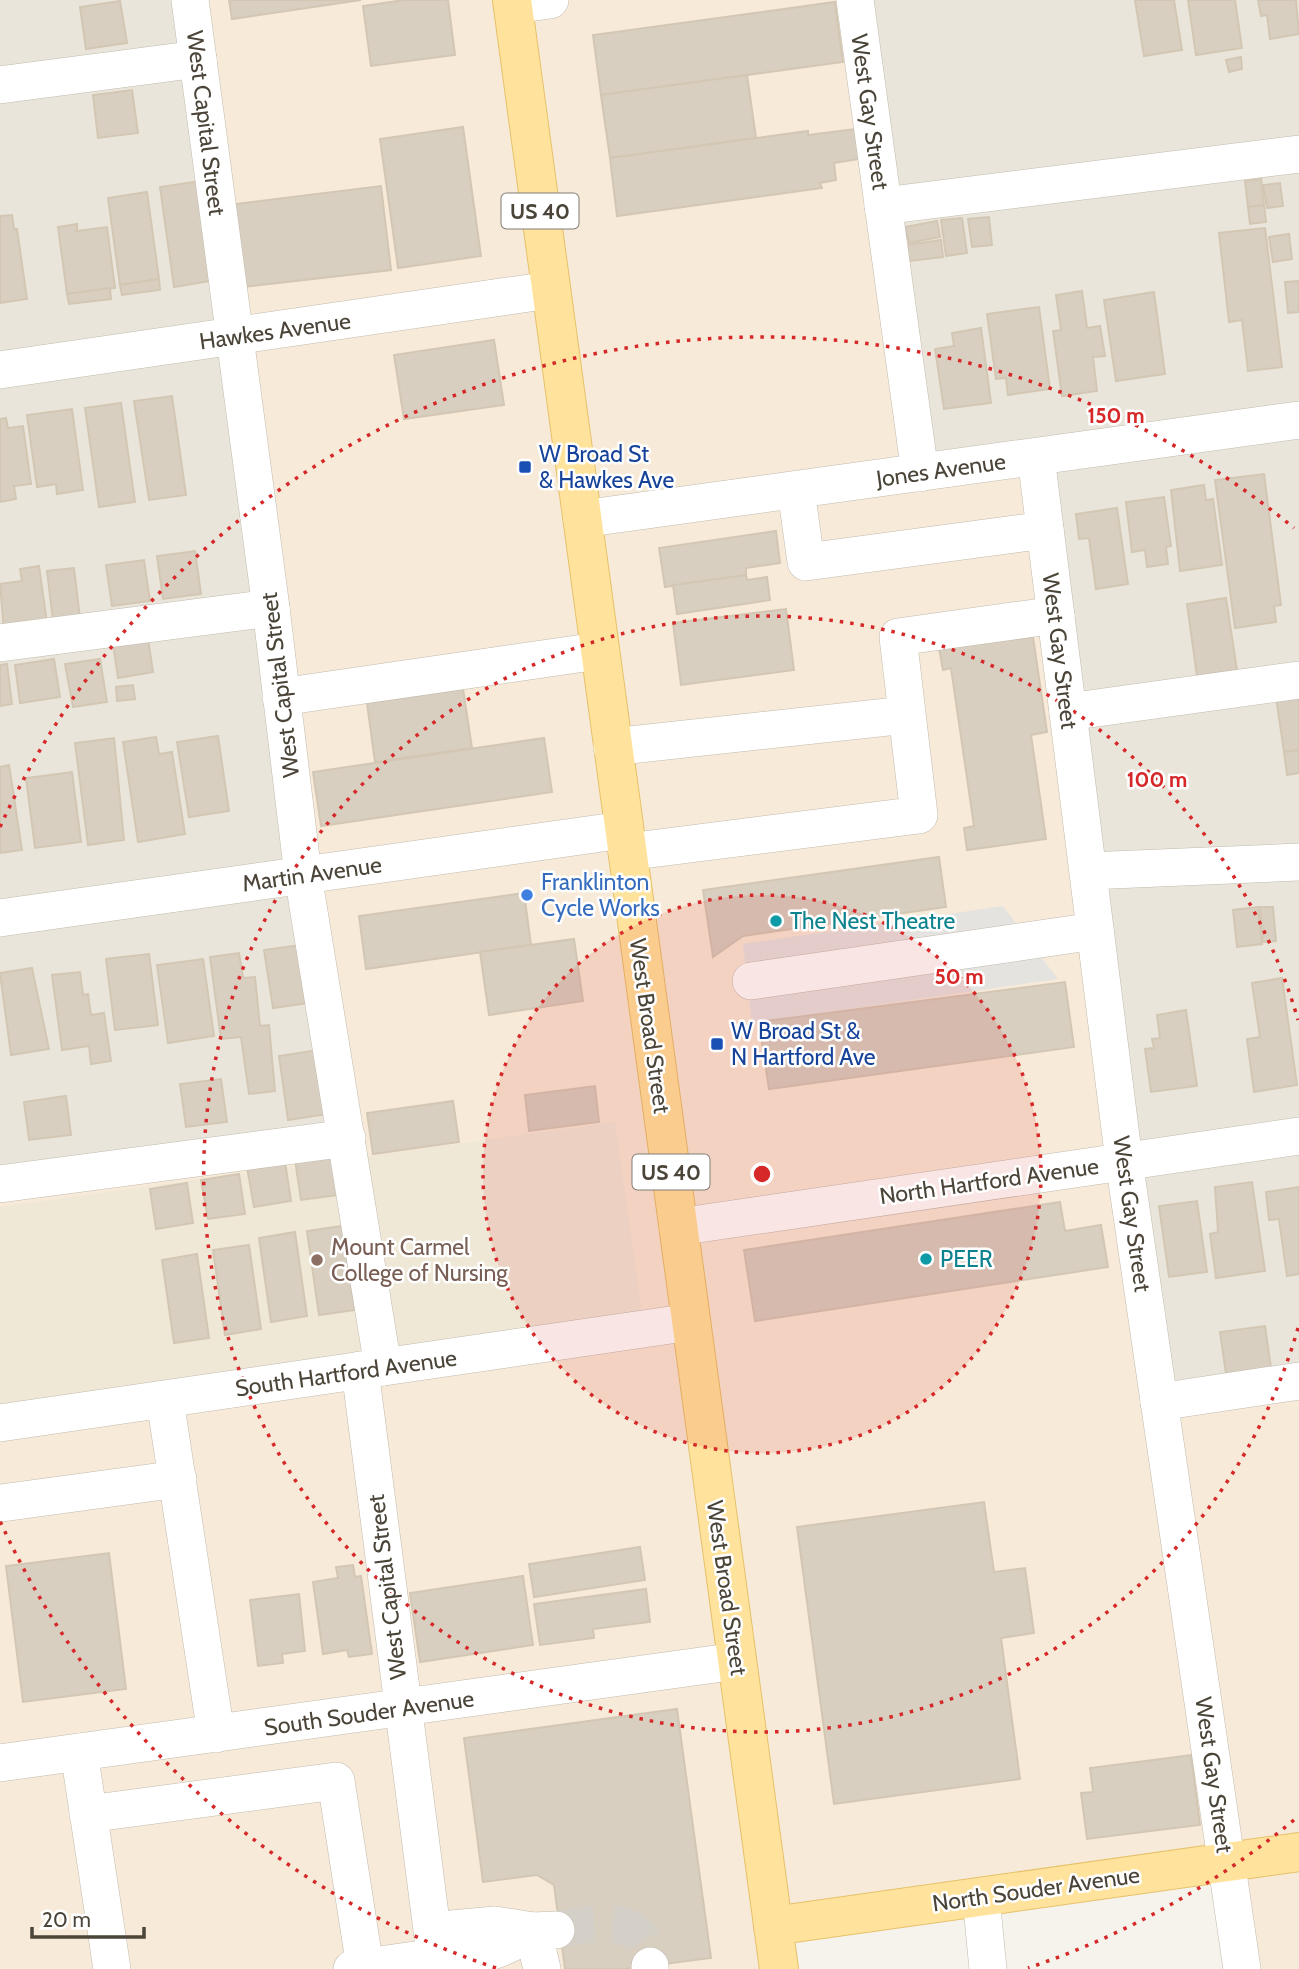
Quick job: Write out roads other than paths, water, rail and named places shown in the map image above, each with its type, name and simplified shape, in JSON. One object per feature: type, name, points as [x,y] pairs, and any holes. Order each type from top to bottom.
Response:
[{"type":"main road","name":"West Broad Street","points":[[525,2],[550,290],[779,1969]]},
{"type":"main road","name":"North Souder Avenue","points":[[773,1926],[1299,1852]]},
{"type":"street","name":"West Capital Street","points":[[190,0],[271,608],[303,875],[347,1138],[372,1369],[402,1709],[436,1958]]},
{"type":"street","name":"West Gay Street","points":[[855,0],[920,473]]},
{"type":"street","points":[[0,85],[198,59]]},
{"type":"street","points":[[883,206],[1299,154]]},
{"type":"street","name":"Hawkes Avenue","points":[[0,370],[550,290]]},
{"type":"street","name":"Jones Avenue","points":[[582,519],[1299,420]]},
{"type":"street","name":"West Gay Street","points":[[1036,457],[1124,1161],[1242,1969]]},
{"type":"street","points":[[796,490],[806,562],[1045,530]]},
{"type":"street","points":[[0,643],[271,608]]},
{"type":"street","points":[[612,747],[906,715],[898,637],[1056,615]]},
{"type":"street","points":[[281,697],[598,651]]},
{"type":"street","points":[[1068,712],[1299,680]]},
{"type":"street","name":"Martin Avenue","points":[[0,918],[303,875],[625,841],[919,815],[906,715]]},
{"type":"street","points":[[1088,872],[1299,862]]},
{"type":"street","points":[[751,981],[1096,931]]},
{"type":"street","name":"North Hartford Avenue","points":[[678,1227],[1299,1136]]},
{"type":"street","points":[[0,1184],[347,1138]]},
{"type":"street","name":"South Hartford Avenue","points":[[0,1423],[691,1322]]},
{"type":"street","points":[[1159,1402],[1299,1381]]},
{"type":"street","points":[[165,1400],[216,1734]]},
{"type":"street","points":[[2,1503],[178,1479]]},
{"type":"street","name":"South Souder Avenue","points":[[0,1763],[737,1661]]},
{"type":"street","points":[[79,1752],[112,1969]]},
{"type":"street","points":[[88,1814],[336,1781],[358,1968],[501,1950],[546,1930],[542,1969]]},
{"type":"street","points":[[981,1897],[988,1969]]},
{"type":"tunnel","points":[[558,1930],[593,1924],[629,1928],[638,1934],[645,1944],[650,1966]]},
{"type":"place","name":"W Broad St & Hawkes Ave","points":[[525,467]]},
{"type":"place","name":"Franklinton Cycle Works","points":[[527,895]]},
{"type":"place","name":"The Nest Theatre","points":[[776,921]]},
{"type":"place","name":"W Broad St & N Hartford Ave","points":[[717,1044]]},
{"type":"place","name":"PEER","points":[[926,1259]]},
{"type":"place","name":"Mount Carmel College of Nursing","points":[[317,1260]]}]
